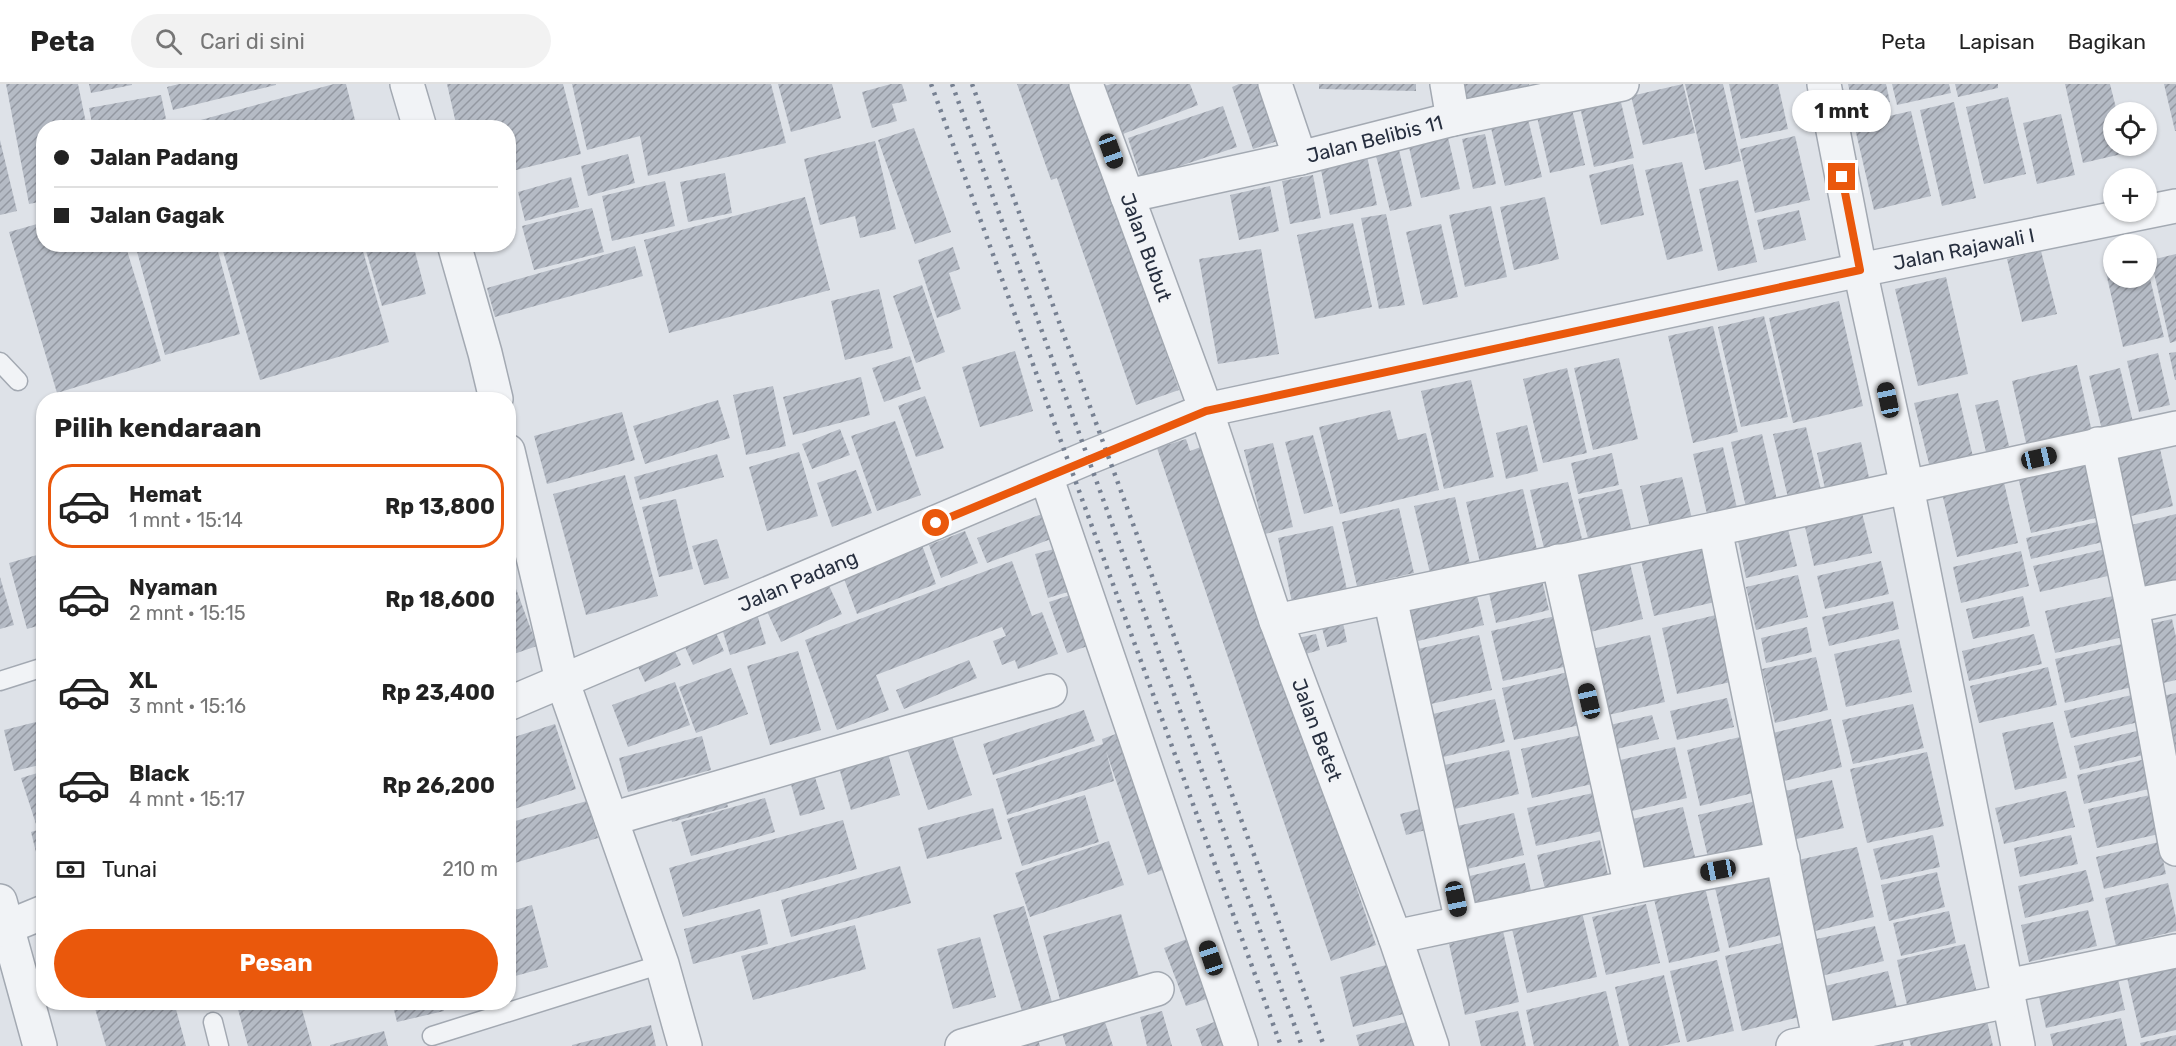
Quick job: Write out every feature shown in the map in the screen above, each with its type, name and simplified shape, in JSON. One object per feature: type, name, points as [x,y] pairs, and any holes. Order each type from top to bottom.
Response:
[{"type":"street","points":[[407,84],[418,120]]},
{"type":"street","name":"Jalan Bubut","points":[[1086,84],[1206,411]]},
{"type":"street","points":[[1275,84],[1300,158]]},
{"type":"street","points":[[1447,84],[1453,119]]},
{"type":"street","name":"Jalan Belibis 11","points":[[1127,195],[1300,158],[1453,119],[1622,84]]},
{"type":"street","points":[[1824,84],[2018,1046]]},
{"type":"street","name":"Jalan Rajawali I","points":[[1087,458],[1206,411],[1860,270],[2176,206]]},
{"type":"street","points":[[456,252],[494,392]]},
{"type":"street","name":"Jalan Betet","points":[[1206,411],[1276,621],[1395,937],[1432,1046]]},
{"type":"street","points":[[1276,621],[1716,529],[2176,428]]},
{"type":"street","points":[[2098,444],[2170,785],[2176,849]]},
{"type":"street","name":"Jalan Padang","points":[[516,700],[1087,458]]},
{"type":"street","points":[[1046,476],[1241,1046]]},
{"type":"street","points":[[516,485],[562,680],[662,964],[685,1046]]},
{"type":"street","points":[[1716,529],[1817,1028],[1813,1044],[2176,951]]},
{"type":"street","points":[[1558,561],[1631,887]]},
{"type":"street","points":[[2132,606],[2176,597]]},
{"type":"street","points":[[1390,598],[1462,922]]},
{"type":"street","points":[[611,819],[1050,691]]},
{"type":"street","points":[[1395,937],[1631,887],[1783,858]]},
{"type":"street","points":[[36,914],[2,920],[39,1046]]},
{"type":"street","points":[[962,1046],[1157,988]]},
{"type":"lane","points":[[0,362],[18,381]]},
{"type":"lane","points":[[0,681],[36,670]]},
{"type":"lane","points":[[516,1010],[662,964]]},
{"type":"lane","points":[[432,1036],[515,1010]]},
{"type":"lane","points":[[213,1022],[219,1046]]},
{"type":"building","points":[[6,84],[78,84],[85,120],[36,120],[36,203],[29,204]]},
{"type":"building","points":[[89,84],[132,84],[132,85],[91,93]]},
{"type":"building","points":[[179,84],[276,85],[173,110],[167,87]]},
{"type":"building","points":[[334,84],[346,84],[355,120],[201,120]]},
{"type":"building","points":[[447,84],[563,84],[581,154],[516,170],[516,120],[455,120]]},
{"type":"building","points":[[572,84],[771,84],[786,143],[648,176],[640,136],[587,150]]},
{"type":"building","points":[[778,84],[832,84],[841,118],[791,132]]},
{"type":"building","points":[[891,84],[902,84],[907,101],[892,104],[897,121],[872,128],[862,92]]},
{"type":"building","points":[[1017,84],[1072,84],[1179,390],[1136,405],[1057,178],[1051,180]]},
{"type":"building","points":[[1111,84],[1190,84],[1198,105],[1123,134],[1105,86]]},
{"type":"building","points":[[1239,84],[1262,84],[1281,140],[1253,149],[1232,87]]},
{"type":"building","points":[[1319,84],[1416,84],[1416,91],[1319,89]]},
{"type":"building","points":[[1464,84],[1529,84],[1530,90],[1468,104]]},
{"type":"building","points":[[1683,84],[1695,133],[1643,145],[1631,96]]},
{"type":"building","points":[[1685,84],[1723,84],[1741,161],[1705,170]]},
{"type":"building","points":[[1729,84],[1778,84],[1788,129],[1741,139]]},
{"type":"building","points":[[1848,84],[1886,84],[1890,102],[1854,111]]},
{"type":"building","points":[[1892,84],[1949,84],[1951,93],[1897,105]]},
{"type":"building","points":[[1955,84],[1998,84],[1998,88],[1958,97]]},
{"type":"building","points":[[2065,84],[2110,84],[2114,102],[2103,102],[2103,156],[2113,156],[2083,163]]},
{"type":"building","points":[[2164,84],[2176,84],[2176,131],[2175,131]]},
{"type":"building","points":[[161,95],[166,119],[91,120],[89,108]]},
{"type":"building","points":[[2008,97],[2026,174],[1984,184],[1966,107]]},
{"type":"building","points":[[1620,98],[1634,158],[1594,167],[1580,107]]},
{"type":"building","points":[[1954,102],[1976,198],[1942,206],[1920,110]]},
{"type":"building","points":[[1223,106],[1237,147],[1141,179],[1128,138]]},
{"type":"building","points":[[1572,109],[1585,165],[1550,173],[1537,117]]},
{"type":"building","points":[[1911,111],[1931,196],[1874,210],[1854,124]]},
{"type":"building","points":[[2061,114],[2075,175],[2037,184],[2023,123]]},
{"type":"building","points":[[1528,119],[1542,177],[1505,186],[1491,128]]},
{"type":"building","points":[[914,128],[951,232],[915,244],[878,140]]},
{"type":"building","points":[[1447,133],[1460,189],[1421,198],[1408,143]]},
{"type":"building","points":[[1485,134],[1496,184],[1473,189],[1462,139]]},
{"type":"building","points":[[1795,136],[1810,200],[1755,213],[1740,149]]},
{"type":"building","points":[[0,140],[17,211],[0,215]]},
{"type":"building","points":[[875,141],[896,229],[860,238],[855,216],[820,225],[804,159]]},
{"type":"building","points":[[1399,150],[1412,206],[1390,211],[1376,156]]},
{"type":"building","points":[[628,154],[635,183],[588,196],[581,166]]},
{"type":"building","points":[[1367,156],[1377,205],[1330,215],[1320,165]]},
{"type":"building","points":[[1682,162],[1703,251],[1667,260],[1645,170]]},
{"type":"building","points":[[1633,164],[1644,215],[1601,225],[1589,175]]},
{"type":"building","points":[[725,173],[732,213],[688,222],[680,182]]},
{"type":"building","points":[[1313,175],[1321,218],[1290,224],[1282,181]]},
{"type":"building","points":[[571,177],[579,207],[525,221],[518,192]]},
{"type":"building","points":[[1738,180],[1757,262],[1718,271],[1699,189]]},
{"type":"building","points":[[665,181],[675,226],[612,241],[602,196]]},
{"type":"building","points":[[1270,186],[1279,231],[1239,240],[1230,195]]},
{"type":"building","points":[[805,197],[830,290],[669,333],[644,240]]},
{"type":"building","points":[[1545,197],[1559,259],[1514,270],[1500,207]]},
{"type":"building","points":[[1491,206],[1507,277],[1465,287],[1449,215]]},
{"type":"building","points":[[592,208],[604,252],[534,270],[522,226]]},
{"type":"building","points":[[1799,210],[1806,240],[1764,250],[1757,220]]},
{"type":"building","points":[[1386,214],[1405,305],[1379,309],[1361,218]]},
{"type":"building","points":[[1353,223],[1372,307],[1315,319],[1297,235]]},
{"type":"building","points":[[36,224],[36,252],[127,252],[161,361],[57,392],[9,232]]},
{"type":"building","points":[[1441,224],[1458,297],[1423,305],[1406,232]]},
{"type":"building","points":[[635,246],[643,276],[495,317],[487,288]]},
{"type":"building","points":[[953,247],[960,269],[949,273],[961,309],[937,318],[918,260]]},
{"type":"building","points":[[1261,249],[1279,354],[1218,364],[1199,259]]},
{"type":"building","points":[[2041,251],[2057,314],[2022,322],[2007,259]]},
{"type":"building","points":[[137,252],[218,252],[240,334],[165,355]]},
{"type":"building","points":[[223,252],[363,252],[389,342],[260,380]]},
{"type":"building","points":[[366,252],[415,252],[426,294],[382,306]]},
{"type":"building","points":[[2176,254],[2176,341],[2170,343],[2157,286],[2157,259]]},
{"type":"building","points":[[1946,277],[1968,374],[1918,386],[1895,289]]},
{"type":"building","points":[[922,285],[945,352],[916,363],[893,296]]},
{"type":"building","points":[[2109,288],[2152,288],[2164,337],[2123,347]]},
{"type":"building","points":[[879,289],[893,348],[845,360],[831,301]]},
{"type":"building","points":[[1839,301],[1863,406],[1793,423],[1769,318]]},
{"type":"building","points":[[1764,316],[1788,417],[1741,427],[1718,327]]},
{"type":"building","points":[[1713,326],[1738,432],[1693,443],[1668,336]]},
{"type":"building","points":[[1015,351],[1033,411],[980,427],[962,367]]},
{"type":"building","points":[[2176,352],[2176,380],[2175,380],[2169,353]]},
{"type":"building","points":[[2158,353],[2170,405],[2139,412],[2127,361]]},
{"type":"building","points":[[910,356],[921,389],[884,402],[872,368]]},
{"type":"building","points":[[1619,358],[1638,439],[1593,450],[1574,368]]},
{"type":"building","points":[[2077,365],[2092,432],[2027,447],[2012,381]]},
{"type":"building","points":[[1567,368],[1587,453],[1543,463],[1523,379]]},
{"type":"building","points":[[2120,368],[2133,422],[2102,430],[2089,376]]},
{"type":"building","points":[[861,377],[870,415],[793,435],[783,397]]},
{"type":"building","points":[[1471,380],[1494,477],[1444,489],[1421,391]]},
{"type":"building","points":[[773,386],[786,446],[746,455],[733,395]]},
{"type":"building","points":[[1958,393],[1974,461],[1931,472],[1914,403]]},
{"type":"building","points":[[925,396],[944,448],[916,457],[898,406]]},
{"type":"building","points":[[718,400],[730,438],[645,464],[633,426]]},
{"type":"building","points":[[1998,400],[2009,446],[1986,452],[1975,405]]},
{"type":"building","points":[[1390,410],[1398,440],[1426,433],[1439,490],[1340,514],[1319,427]]},
{"type":"building","points":[[622,412],[635,460],[547,484],[534,436]]},
{"type":"building","points":[[895,421],[921,495],[877,511],[851,436]]},
{"type":"building","points":[[1527,425],[1538,471],[1506,479],[1496,433]]},
{"type":"building","points":[[1806,427],[1822,494],[1789,502],[1773,434]]},
{"type":"building","points":[[840,429],[850,455],[812,469],[802,444]]},
{"type":"building","points":[[1762,434],[1777,500],[1746,507],[1731,442]]},
{"type":"building","points":[[1313,435],[1333,506],[1304,514],[1285,442]]},
{"type":"building","points":[[1186,439],[1190,451],[1206,445],[1376,945],[1331,961],[1157,448]]},
{"type":"building","points":[[2158,440],[2173,506],[2123,518],[2107,452]]},
{"type":"building","points":[[1861,442],[1870,482],[1826,493],[1817,453]]},
{"type":"building","points":[[1273,443],[1293,527],[1265,534],[1244,450]]},
{"type":"building","points":[[1723,447],[1737,508],[1707,514],[1693,454]]},
{"type":"building","points":[[799,452],[818,516],[767,531],[749,467]]},
{"type":"building","points":[[2085,452],[2100,517],[2031,533],[2016,468]]},
{"type":"building","points":[[1612,453],[1619,485],[1578,494],[1571,463]]},
{"type":"building","points":[[717,454],[724,477],[640,500],[634,477]]},
{"type":"building","points":[[856,470],[872,513],[832,527],[817,483]]},
{"type":"building","points":[[625,475],[658,596],[586,615],[553,494]]},
{"type":"building","points":[[1682,477],[1693,523],[1651,532],[1640,486]]},
{"type":"building","points":[[2003,478],[2018,543],[1957,557],[1942,493]]},
{"type":"building","points":[[1568,482],[1582,539],[1544,548],[1530,490]]},
{"type":"building","points":[[1523,489],[1538,554],[1481,567],[1466,502]]},
{"type":"building","points":[[1622,489],[1633,536],[1590,546],[1578,499]]},
{"type":"building","points":[[1455,497],[1470,564],[1430,573],[1414,506]]},
{"type":"building","points":[[676,499],[693,569],[659,577],[642,507]]},
{"type":"building","points":[[1860,505],[1872,553],[1814,566],[1803,518]]},
{"type":"building","points":[[1399,508],[1414,573],[1357,586],[1342,522]]},
{"type":"building","points":[[1042,514],[1051,539],[987,563],[977,538]]},
{"type":"building","points":[[2176,514],[2176,585],[2138,594],[2123,527]]},
{"type":"building","points":[[2102,521],[2107,541],[2031,559],[2026,538]]},
{"type":"building","points":[[1787,525],[1797,566],[1746,578],[1737,536]]},
{"type":"building","points":[[1333,526],[1347,590],[1292,602],[1278,538]]},
{"type":"building","points":[[965,531],[978,563],[941,578],[929,545]]},
{"type":"building","points":[[717,539],[729,578],[704,585],[692,546]]},
{"type":"building","points":[[922,545],[936,584],[857,614],[843,576]]},
{"type":"building","points":[[1702,546],[1715,602],[1654,616],[1641,560]]},
{"type":"building","points":[[1058,548],[1071,591],[1048,598],[1035,554]]},
{"type":"building","points":[[2106,549],[2112,575],[2040,592],[2033,566]]},
{"type":"building","points":[[2021,551],[2029,586],[1961,603],[1953,567]]},
{"type":"building","points":[[36,555],[36,626],[27,629],[9,563]]},
{"type":"building","points":[[1629,559],[1643,619],[1586,633],[1571,572]]},
{"type":"building","points":[[1012,561],[1032,616],[1042,612],[1058,654],[1018,669],[1015,660],[1002,665],[993,641],[1006,636],[1002,627],[876,675],[889,710],[837,730],[805,640]]},
{"type":"building","points":[[1881,561],[1889,594],[1825,609],[1817,576]]},
{"type":"building","points":[[1798,575],[1808,617],[1756,630],[1746,587]]},
{"type":"building","points":[[1541,576],[1549,610],[1496,623],[1488,589]]},
{"type":"building","points":[[0,577],[14,625],[0,629]]},
{"type":"building","points":[[826,579],[842,614],[781,642],[765,607]]},
{"type":"building","points":[[1474,583],[1484,625],[1418,641],[1408,599]]},
{"type":"building","points":[[516,589],[537,646],[516,653]]},
{"type":"building","points":[[1076,593],[1094,644],[1067,653],[1049,602]]},
{"type":"building","points":[[2023,596],[2030,626],[1973,639],[1966,609]]},
{"type":"building","points":[[2113,596],[2123,637],[2055,653],[2045,611]]},
{"type":"building","points":[[1893,601],[1899,629],[1829,646],[1822,617]]},
{"type":"building","points":[[757,614],[766,644],[730,655],[721,625]]},
{"type":"building","points":[[1720,614],[1735,681],[1677,694],[1662,628]]},
{"type":"building","points":[[1560,615],[1572,665],[1503,681],[1491,631]]},
{"type":"building","points":[[2172,619],[2176,637],[2176,680],[2155,685],[2141,626]]},
{"type":"building","points":[[1343,623],[1347,642],[1327,647],[1322,628]]},
{"type":"building","points":[[712,624],[724,651],[693,665],[681,638]]},
{"type":"building","points":[[1807,627],[1812,652],[1766,663],[1761,638]]},
{"type":"building","points":[[1316,634],[1320,650],[1302,655],[1298,638]]},
{"type":"building","points":[[2034,634],[2042,664],[1969,681],[1962,651]]},
{"type":"building","points":[[1479,635],[1492,690],[1431,704],[1418,649]]},
{"type":"building","points":[[1650,635],[1665,702],[1604,716],[1588,650]]},
{"type":"building","points":[[669,638],[681,665],[645,682],[632,654]]},
{"type":"building","points":[[1899,639],[1912,692],[1846,707],[1834,654]]},
{"type":"building","points":[[2122,644],[2132,687],[2065,703],[2055,659]]},
{"type":"building","points":[[798,651],[821,730],[770,745],[747,666]]},
{"type":"building","points":[[1816,657],[1828,710],[1775,723],[1762,669]]},
{"type":"building","points":[[969,660],[977,678],[904,709],[896,690]]},
{"type":"building","points":[[2048,667],[2057,705],[1979,723],[1970,686]]},
{"type":"building","points":[[731,668],[748,714],[696,733],[679,687]]},
{"type":"building","points":[[1572,671],[1584,724],[1514,740],[1502,688]]},
{"type":"building","points":[[675,682],[690,725],[628,747],[612,705]]},
{"type":"building","points":[[2176,693],[2176,752],[2171,753],[2158,697]]},
{"type":"building","points":[[2136,694],[2143,721],[2071,738],[2064,711]]},
{"type":"building","points":[[1727,698],[1734,727],[1677,740],[1670,711]]},
{"type":"building","points":[[1495,699],[1505,742],[1439,758],[1429,715]]},
{"type":"building","points":[[1913,704],[1924,748],[1853,764],[1842,720]]},
{"type":"building","points":[[1084,710],[1095,741],[993,775],[983,744]]},
{"type":"building","points":[[1652,715],[1659,739],[1612,750],[1606,726]]},
{"type":"building","points":[[1831,719],[1842,767],[1784,781],[1773,733]]},
{"type":"building","points":[[36,722],[36,766],[14,771],[4,730]]},
{"type":"building","points":[[2053,722],[2067,778],[2015,790],[2002,733]]},
{"type":"building","points":[[555,724],[576,789],[516,808],[516,736]]},
{"type":"building","points":[[1124,731],[1171,867],[1148,875],[1106,751],[1114,781],[1007,815],[996,779],[1103,744],[1102,739]]},
{"type":"building","points":[[2137,731],[2143,755],[2080,770],[2074,746]]},
{"type":"building","points":[[1581,735],[1592,784],[1532,798],[1521,749]]},
{"type":"building","points":[[702,736],[711,770],[628,792],[619,758]]},
{"type":"building","points":[[952,736],[972,795],[928,810],[908,751]]},
{"type":"building","points":[[1744,736],[1757,792],[1700,806],[1687,750]]},
{"type":"building","points":[[885,743],[900,795],[851,810],[836,757]]},
{"type":"building","points":[[1675,747],[1687,798],[1628,812],[1616,761]]},
{"type":"building","points":[[1509,750],[1519,794],[1446,811],[1436,767]]},
{"type":"building","points":[[1927,752],[1944,826],[1867,843],[1850,769]]},
{"type":"building","points":[[2146,759],[2153,788],[2084,804],[2077,775]]},
{"type":"building","points":[[36,773],[36,824],[21,778]]},
{"type":"building","points":[[814,774],[825,809],[800,816],[790,781]]},
{"type":"building","points":[[1832,780],[1844,828],[1792,840],[1781,792]]},
{"type":"building","points":[[2066,791],[2075,827],[2004,844],[1995,808]]},
{"type":"building","points":[[724,793],[728,807],[672,822],[668,808]]},
{"type":"building","points":[[1593,793],[1602,831],[1536,846],[1527,808]]},
{"type":"building","points":[[1085,795],[1099,842],[1022,866],[1007,819]]},
{"type":"building","points":[[2150,795],[2159,834],[2097,848],[2088,809]]},
{"type":"building","points":[[765,798],[775,832],[691,856],[681,822]]},
{"type":"building","points":[[587,801],[598,838],[516,863],[516,821]]},
{"type":"building","points":[[1756,801],[1768,852],[1710,866],[1698,815]]},
{"type":"building","points":[[1428,807],[1434,828],[1406,835],[1400,814]]},
{"type":"building","points":[[1683,807],[1696,861],[1637,875],[1624,821]]},
{"type":"building","points":[[993,808],[1002,839],[927,859],[918,828]]},
{"type":"building","points":[[1514,813],[1524,855],[1463,870],[1453,827]]},
{"type":"building","points":[[843,820],[857,869],[683,917],[669,868]]},
{"type":"building","points":[[36,830],[36,852],[31,832]]},
{"type":"building","points":[[1933,835],[1940,867],[1881,880],[1873,849]]},
{"type":"building","points":[[2071,835],[2078,864],[2020,877],[2014,848]]},
{"type":"building","points":[[1600,840],[1609,879],[1546,893],[1537,855]]},
{"type":"building","points":[[1109,841],[1124,885],[1030,917],[1015,873]]},
{"type":"building","points":[[2159,842],[2166,874],[2104,889],[2096,857]]},
{"type":"building","points":[[1857,847],[1874,917],[1815,931],[1798,860]]},
{"type":"building","points":[[1525,863],[1533,900],[1469,915],[1461,878]]},
{"type":"building","points":[[900,866],[911,903],[791,937],[781,900]]},
{"type":"building","points":[[1769,866],[1785,934],[1729,948],[1713,879]]},
{"type":"building","points":[[2086,870],[2094,901],[2025,918],[2018,886]]},
{"type":"building","points":[[1937,872],[1945,907],[1889,921],[1881,885]]},
{"type":"building","points":[[1704,883],[1720,951],[1669,963],[1653,895]]},
{"type":"building","points":[[2168,883],[2176,918],[2176,931],[2116,946],[2105,898]]},
{"type":"building","points":[[1646,904],[1660,963],[1606,975],[1592,917]]},
{"type":"building","points":[[532,905],[548,967],[516,976],[516,910]]},
{"type":"building","points":[[1024,906],[1054,1009],[1024,1018],[993,915]]},
{"type":"building","points":[[760,909],[768,944],[693,964],[684,929]]},
{"type":"building","points":[[2088,910],[2097,946],[2029,962],[2021,925]]},
{"type":"building","points":[[1949,911],[1956,943],[1901,956],[1893,923]]},
{"type":"building","points":[[1582,912],[1597,977],[1527,993],[1512,929]]},
{"type":"building","points":[[1121,914],[1141,984],[1062,1007],[1043,936]]},
{"type":"building","points":[[855,925],[866,969],[753,1000],[741,956]]},
{"type":"building","points":[[1875,926],[1884,961],[1821,976],[1812,940]]},
{"type":"building","points":[[1503,931],[1519,1002],[1465,1015],[1449,944]]},
{"type":"building","points":[[980,937],[996,997],[953,1009],[937,949]]},
{"type":"building","points":[[1192,937],[1215,996],[1186,1006],[1164,948]]},
{"type":"building","points":[[1786,942],[1803,1016],[1742,1031],[1725,956]]},
{"type":"building","points":[[1965,944],[1978,997],[1909,1014],[1897,960]]},
{"type":"building","points":[[1717,960],[1734,1031],[1687,1042],[1670,971]]},
{"type":"building","points":[[1398,962],[1411,1012],[1353,1027],[1340,977]]},
{"type":"building","points":[[2176,962],[2176,1030],[2141,1038],[2126,973]]},
{"type":"building","points":[[2116,970],[2125,1010],[2046,1028],[2037,988]]},
{"type":"building","points":[[1888,971],[1898,1012],[1830,1027],[1821,987]]},
{"type":"building","points":[[1664,975],[1680,1042],[1662,1046],[1629,1046],[1615,987]]},
{"type":"building","points":[[1606,991],[1619,1046],[1534,1046],[1526,1010]]},
{"type":"building","points":[[95,1010],[176,1010],[186,1046],[106,1046]]},
{"type":"building","points":[[238,1010],[302,1010],[312,1046],[248,1046]]},
{"type":"building","points":[[394,1010],[444,1010],[444,1011],[397,1022]]},
{"type":"building","points":[[1101,1010],[1113,1046],[1066,1046],[1059,1023]]},
{"type":"building","points":[[1162,1011],[1172,1046],[1147,1046],[1140,1017]]},
{"type":"building","points":[[1518,1011],[1526,1046],[1481,1046],[1475,1021]]},
{"type":"building","points":[[2121,1018],[2127,1046],[2053,1046],[2050,1034]]},
{"type":"building","points":[[1222,1019],[1231,1046],[1202,1046],[1196,1029]]},
{"type":"building","points":[[1418,1019],[1425,1046],[1359,1046],[1356,1035]]},
{"type":"building","points":[[1987,1021],[1993,1046],[1911,1046],[1909,1039]]},
{"type":"building","points":[[651,1025],[656,1046],[572,1046],[572,1045]]},
{"type":"building","points":[[1900,1030],[1904,1046],[1837,1046]]},
{"type":"building","points":[[384,1031],[388,1046],[330,1046],[330,1045]]},
{"type":"building","points":[[2176,1035],[2176,1046],[2141,1046],[2140,1043]]},
{"type":"building","points":[[1037,1036],[1040,1046],[1004,1046]]},
{"type":"railway","points":[[931,84],[1281,1046]]},
{"type":"railway","points":[[952,84],[1302,1046]]},
{"type":"railway","points":[[972,84],[1324,1046]]},
{"type":"route","points":[[936,523],[1087,458],[1206,411],[1860,270],[1842,177]]}]
